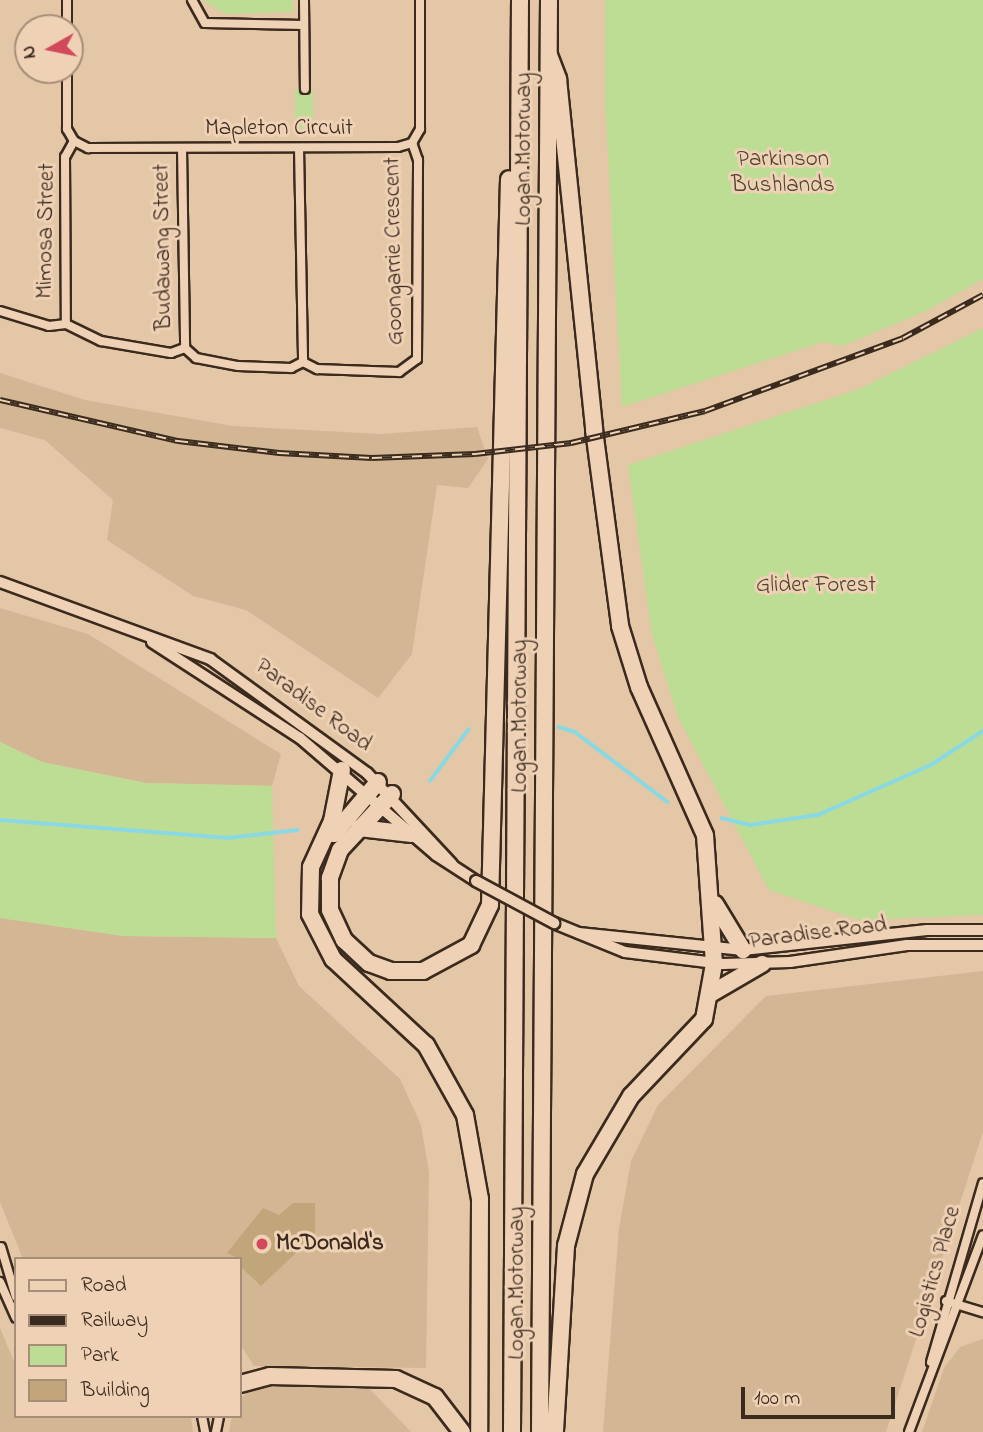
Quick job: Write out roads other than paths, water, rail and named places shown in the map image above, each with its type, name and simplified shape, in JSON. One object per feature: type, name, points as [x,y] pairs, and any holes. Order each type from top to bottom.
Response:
[{"type":"highway","name":"Logan Motorway","points":[[512,1432],[520,0]]},
{"type":"highway","name":"Logan Motorway","points":[[540,1432],[549,0]]},
{"type":"highway","points":[[549,55],[558,79],[592,417],[620,626],[639,687],[700,818],[713,902],[714,957],[712,993],[699,1028],[631,1096],[586,1174],[566,1246],[555,1432]]},
{"type":"highway","points":[[386,799],[359,828],[334,863],[328,893],[335,924],[350,947],[380,968],[404,973],[441,966],[471,945],[487,916],[493,873],[508,202],[511,121],[519,90]]},
{"type":"highway","points":[[342,770],[327,831],[309,879],[310,914],[333,959],[426,1045],[456,1093],[472,1135],[480,1199],[479,1432]]},
{"type":"highway","points":[[327,831],[334,834],[373,787]]},
{"type":"highway","points":[[359,828],[412,834]]},
{"type":"highway","points":[[713,902],[743,950]]},
{"type":"highway","points":[[712,993],[762,964]]},
{"type":"highway","points":[[242,1383],[270,1376],[396,1379],[435,1397],[462,1432]]},
{"type":"street","points":[[192,0],[205,23],[304,25]]},
{"type":"street","points":[[304,0],[305,89]]},
{"type":"street","points":[[412,143],[420,129],[420,0]]},
{"type":"street","points":[[67,84],[68,129],[74,141]]},
{"type":"street","name":"Mapleton Circuit","points":[[74,141],[88,148],[299,148],[412,143]]},
{"type":"street","name":"Mimosa Street","points":[[74,141],[65,158],[66,324],[101,341],[172,352],[185,348]]},
{"type":"street","name":"Goongarrie Crescent","points":[[303,362],[317,369],[399,372],[417,359],[418,160],[412,143]]},
{"type":"street","name":"Budawang Street","points":[[182,148],[185,348],[196,358],[238,366],[291,368],[303,362]]},
{"type":"street","points":[[299,148],[303,362]]},
{"type":"street","points":[[0,311],[49,326],[66,324]]},
{"type":"street","name":"Paradise Road","points":[[0,582],[40,599]]},
{"type":"street","name":"Paradise Road","points":[[0,590],[40,599],[119,624],[210,659],[288,710],[386,799],[452,864]]},
{"type":"street","name":"Paradise Road","points":[[119,624],[208,673],[342,770],[373,787]]},
{"type":"street","name":"Paradise Road","points":[[386,799],[412,834],[476,881],[578,933],[762,964],[907,944],[983,945]]},
{"type":"street","name":"Paradise Road","points":[[714,957],[743,950],[927,930],[983,930]]},
{"type":"street","name":"Logistics Place","points":[[930,1372],[946,1301],[983,1183]]},
{"type":"street","name":"Logistics Place","points":[[909,1432],[930,1372],[960,1305],[983,1235]]},
{"type":"street","points":[[1,1245],[14,1277]]},
{"type":"street","points":[[1,1245],[14,1290]]},
{"type":"street","points":[[0,1282],[14,1314]]},
{"type":"street","points":[[946,1301],[983,1312]]},
{"type":"waterway","points":[[559,727],[575,732],[668,802]]},
{"type":"waterway","points":[[430,781],[468,730]]},
{"type":"waterway","points":[[722,818],[750,825],[818,815],[931,765],[983,731]]},
{"type":"waterway","points":[[0,820],[228,838],[298,830]]},
{"type":"railway","points":[[0,400],[178,441],[279,453],[372,458],[475,454],[571,443],[705,411],[903,338],[983,295]]},
{"type":"place","name":"McDonald's","points":[[262,1244]]},
{"type":"park label","name":"Parkinson Bushlands","points":[[783,173]]},
{"type":"park label","name":"Glider Forest","points":[[816,586]]}]
